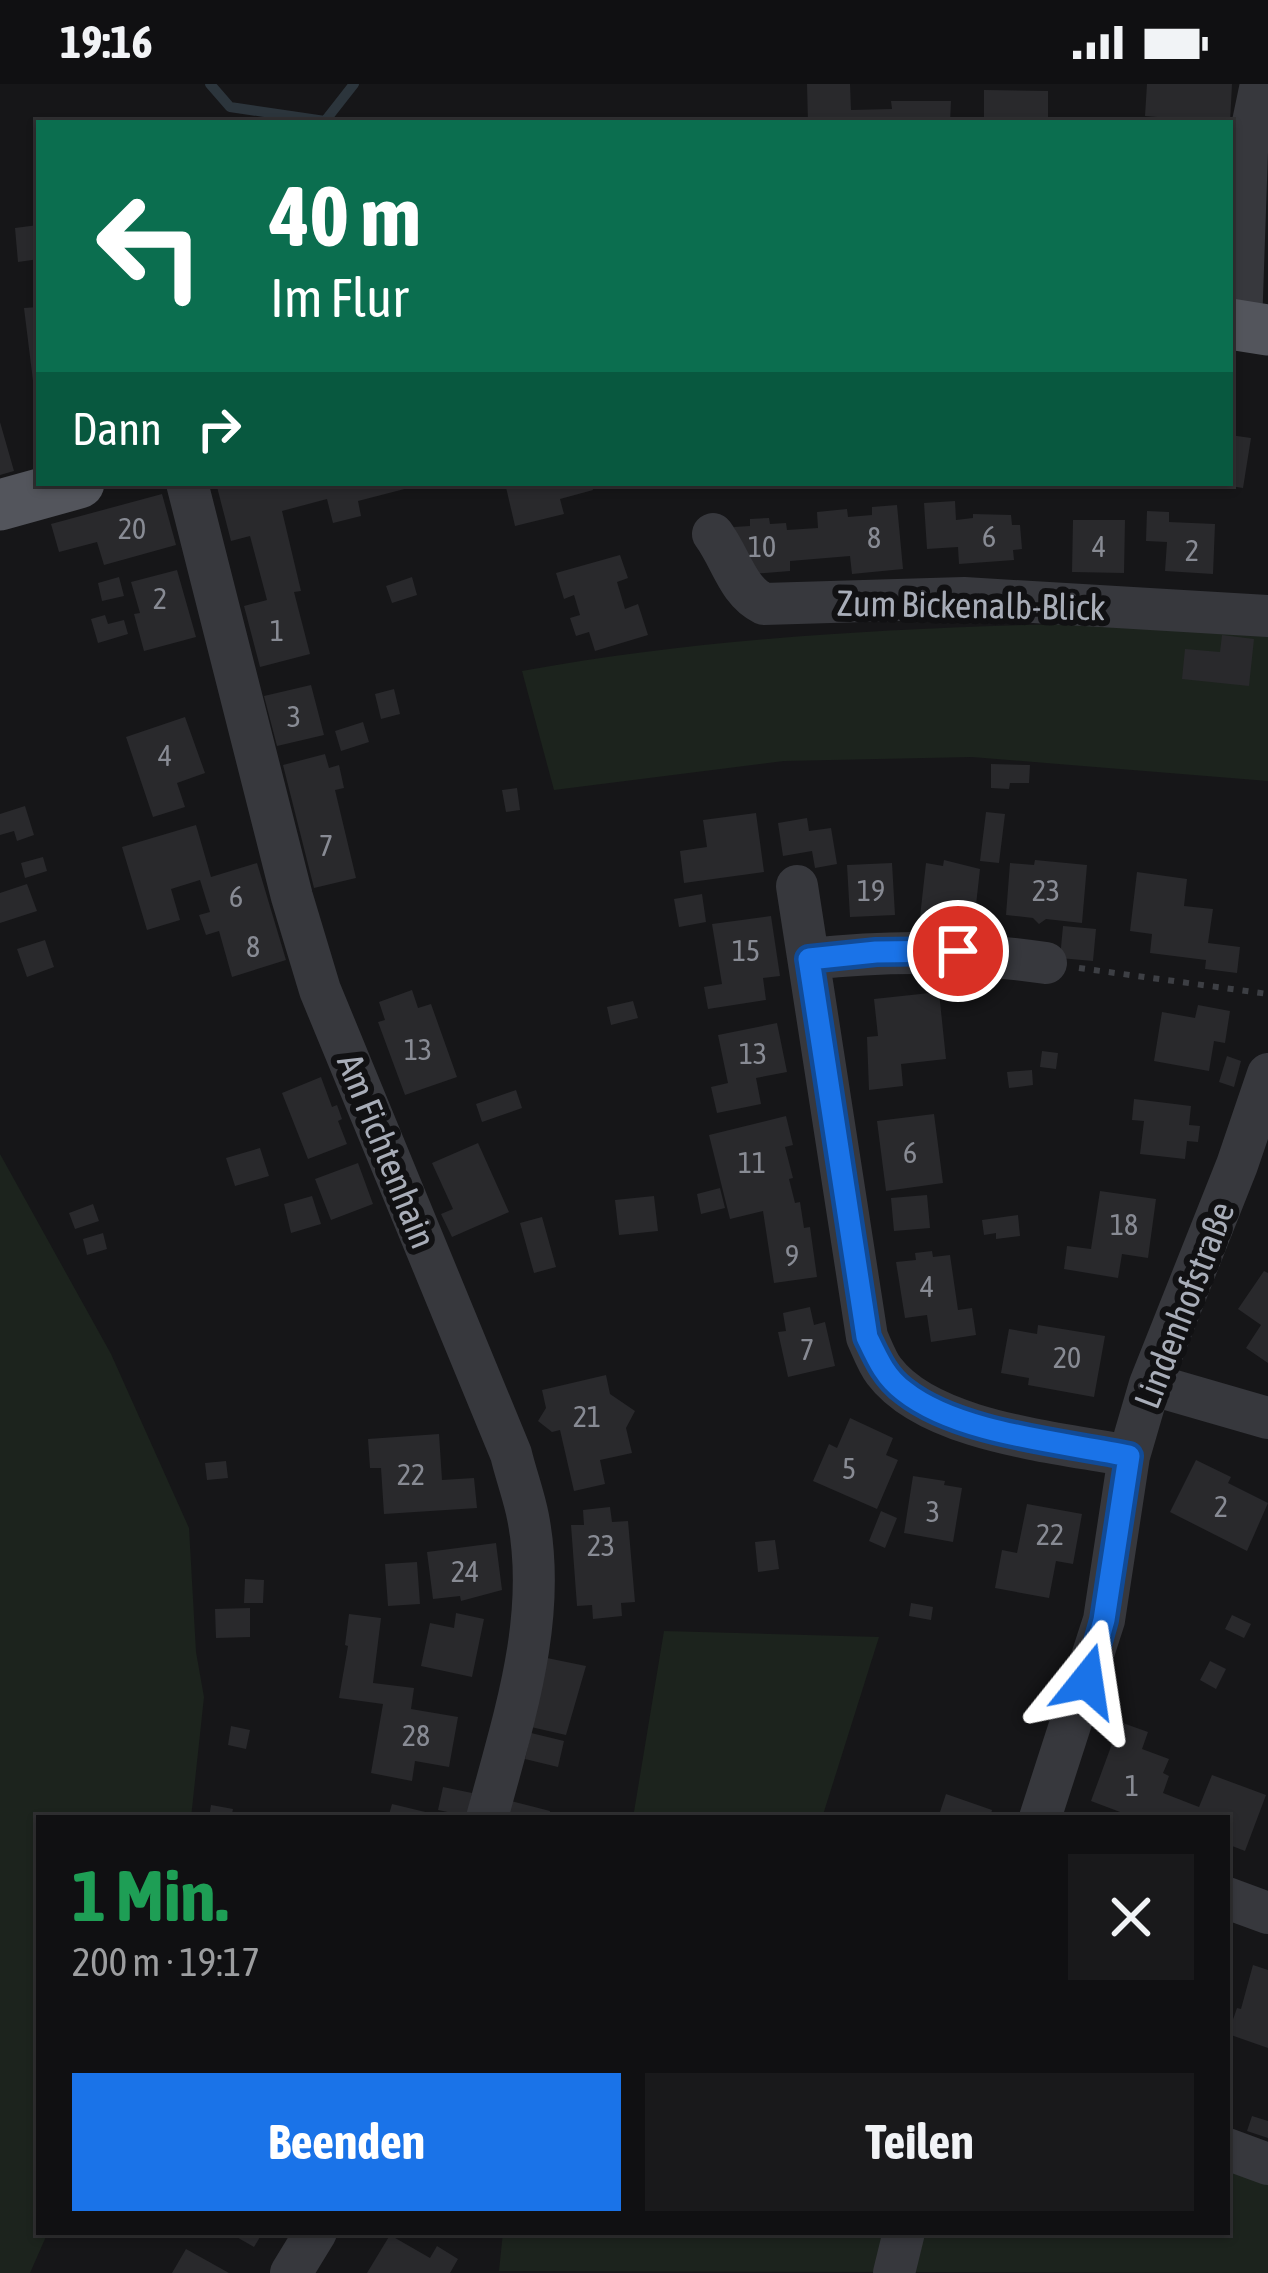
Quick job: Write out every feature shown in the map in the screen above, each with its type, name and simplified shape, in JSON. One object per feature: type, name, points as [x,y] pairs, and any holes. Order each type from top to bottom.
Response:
[{"type":"main road","points":[[0,505],[68,486]]},
{"type":"street","points":[[1246,327],[1247,151],[1261,84]]},
{"type":"street","name":"Am Fichtenhain","points":[[189,486],[320,991],[511,1454],[528,1519],[532,1622],[524,1679],[488,1815]]},
{"type":"street","name":"Zum Bickenalb-Blick","points":[[713,534],[747,595],[764,604],[964,598],[1268,616]]},
{"type":"street","points":[[797,886],[867,1337],[882,1370],[903,1391],[933,1409],[986,1427],[1129,1456]]},
{"type":"street","points":[[809,959],[958,951],[1046,963]]},
{"type":"street","name":"Lindenhofstraße","points":[[1041,1815],[1104,1620],[1129,1456],[1150,1384],[1238,1165],[1268,1074]]},
{"type":"street","points":[[1150,1384],[1268,1418]]},
{"type":"street","points":[[1230,1899],[1268,1913]]},
{"type":"street","points":[[1230,2150],[1268,2164]]},
{"type":"street","points":[[291,2273],[314,2235]]},
{"type":"street","points":[[894,2273],[903,2235]]},
{"type":"path","points":[[1046,963],[1268,994]]},
{"type":"shaded area","points":[[1154,622],[1268,633],[1268,781],[972,757],[784,761],[554,790],[522,671],[758,640],[916,629]]},
{"type":"shaded area","points":[[0,1154],[111,1354],[189,1528],[196,1652],[204,1697],[191,1815],[36,1815],[36,2235],[47,2235],[30,2273],[0,2273]]},
{"type":"shaded area","points":[[664,1631],[879,1637],[823,1815],[633,1815]]},
{"type":"shaded area","points":[[1230,2160],[1268,2174],[1268,2273],[499,2271],[503,2235],[1230,2235]]},
{"type":"building","points":[[807,84],[850,84],[851,110],[892,109],[891,101],[951,101],[950,120],[808,120]]},
{"type":"building","points":[[1147,84],[1232,84],[1230,120],[1145,116]]},
{"type":"building","points":[[984,90],[1048,91],[1048,120],[984,120]]},
{"type":"building","points":[[36,225],[36,259],[18,262],[15,228]]},
{"type":"building","points":[[36,307],[36,389],[34,389],[24,308]]},
{"type":"building","points":[[0,422],[14,471],[0,475]]},
{"type":"building","points":[[1233,435],[1251,438],[1243,488],[1230,486]]},
{"type":"building","points":[[217,486],[416,486],[358,501],[361,516],[333,523],[327,499],[282,511],[301,591],[294,592],[310,654],[260,667],[244,606],[267,600],[250,536],[231,541]]},
{"type":"building","points":[[506,486],[592,486],[593,490],[560,499],[564,514],[515,526]]},
{"type":"building","points":[[162,494],[176,545],[104,565],[97,542],[59,552],[51,524]]},
{"type":"building","points":[[955,501],[956,520],[973,518],[973,514],[1011,515],[1012,525],[1020,525],[1022,549],[1013,550],[1014,560],[959,564],[958,547],[927,549],[924,503]]},
{"type":"building","points":[[897,505],[903,569],[852,574],[850,556],[790,561],[790,571],[739,575],[734,527],[750,526],[750,519],[786,523],[787,530],[818,528],[817,512],[847,509],[848,517],[872,515],[872,507]]},
{"type":"building","points":[[1147,511],[1169,512],[1169,522],[1215,524],[1213,574],[1165,571],[1167,542],[1146,541]]},
{"type":"building","points":[[1073,520],[1125,520],[1124,573],[1072,572]]},
{"type":"building","points":[[620,555],[628,578],[617,582],[625,609],[638,604],[648,635],[595,651],[589,632],[576,636],[570,618],[580,615],[574,595],[564,599],[556,573]]},
{"type":"building","points":[[177,570],[196,637],[144,651],[131,582]]},
{"type":"building","points":[[119,577],[124,596],[102,601],[98,583]]},
{"type":"building","points":[[412,577],[417,595],[392,603],[386,586]]},
{"type":"building","points":[[105,615],[108,624],[124,620],[128,634],[98,643],[91,619]]},
{"type":"building","points":[[1222,635],[1254,639],[1249,686],[1182,679],[1185,649],[1220,652]]},
{"type":"building","points":[[311,685],[324,735],[277,746],[264,696]]},
{"type":"building","points":[[394,689],[400,714],[381,719],[375,694]]},
{"type":"building","points":[[185,717],[205,773],[177,783],[185,807],[153,817],[126,737]]},
{"type":"building","points":[[363,722],[369,742],[341,751],[335,731]]},
{"type":"building","points":[[325,754],[329,768],[339,765],[344,788],[335,790],[356,878],[314,888],[283,765]]},
{"type":"building","points":[[991,764],[1030,765],[1029,783],[991,788]]},
{"type":"building","points":[[517,788],[520,810],[506,812],[502,790]]},
{"type":"building","points":[[25,806],[34,835],[17,841],[14,831],[0,835],[0,814]]},
{"type":"building","points":[[986,812],[1005,814],[999,863],[980,861]]},
{"type":"building","points":[[756,813],[764,872],[684,883],[680,851],[707,847],[703,820]]},
{"type":"building","points":[[807,818],[809,831],[831,828],[837,864],[815,868],[812,851],[783,856],[778,823]]},
{"type":"building","points":[[196,825],[211,877],[257,863],[286,960],[232,977],[219,931],[206,935],[199,915],[210,912],[200,880],[171,889],[180,920],[147,930],[122,847]]},
{"type":"building","points":[[43,857],[47,871],[25,878],[21,863]]},
{"type":"building","points":[[944,860],[980,869],[974,923],[920,917],[926,863],[943,866]]},
{"type":"building","points":[[1035,860],[1087,865],[1082,923],[1046,919],[1039,924],[1033,918],[1006,915],[1010,863],[1034,865]]},
{"type":"building","points":[[892,863],[895,915],[850,917],[847,865]]},
{"type":"building","points":[[1137,872],[1187,879],[1184,906],[1213,909],[1208,943],[1240,947],[1237,973],[1205,969],[1206,960],[1150,953],[1152,934],[1130,931]]},
{"type":"building","points":[[27,884],[37,911],[0,923],[0,893]]},
{"type":"building","points":[[702,894],[706,922],[679,927],[674,899]]},
{"type":"building","points":[[771,916],[780,976],[763,978],[766,1000],[708,1009],[704,987],[722,984],[712,924]]},
{"type":"building","points":[[1063,926],[1096,929],[1093,961],[1060,958]]},
{"type":"building","points":[[45,940],[54,967],[27,977],[17,949]]},
{"type":"building","points":[[412,990],[418,1008],[431,1004],[457,1077],[405,1095],[378,1022],[385,1020],[379,1002]]},
{"type":"building","points":[[939,992],[946,1059],[901,1064],[903,1086],[869,1090],[867,1037],[878,1036],[874,999]]},
{"type":"building","points":[[633,1001],[638,1018],[611,1025],[607,1007]]},
{"type":"building","points":[[1198,1005],[1230,1011],[1225,1043],[1214,1041],[1209,1071],[1154,1061],[1162,1012],[1195,1018]]},
{"type":"building","points":[[777,1023],[787,1072],[756,1078],[761,1104],[717,1113],[711,1087],[728,1083],[718,1035]]},
{"type":"building","points":[[1042,1051],[1058,1053],[1056,1069],[1040,1067]]},
{"type":"building","points":[[1227,1056],[1241,1061],[1234,1087],[1219,1082]]},
{"type":"building","points":[[1032,1070],[1033,1085],[1009,1088],[1007,1072]]},
{"type":"building","points":[[321,1077],[332,1107],[337,1105],[347,1144],[308,1159],[282,1093]]},
{"type":"building","points":[[516,1090],[522,1108],[482,1122],[476,1104]]},
{"type":"building","points":[[1134,1099],[1191,1106],[1189,1125],[1200,1126],[1198,1142],[1187,1141],[1185,1159],[1140,1154],[1144,1121],[1132,1120]]},
{"type":"building","points":[[934,1114],[943,1183],[886,1191],[877,1121]]},
{"type":"building","points":[[786,1116],[793,1145],[785,1147],[793,1178],[789,1179],[795,1203],[800,1202],[804,1228],[810,1227],[817,1277],[774,1283],[763,1211],[730,1219],[709,1135]]},
{"type":"building","points":[[478,1143],[509,1212],[452,1237],[441,1214],[453,1209],[432,1163]]},
{"type":"building","points":[[260,1148],[269,1176],[235,1186],[226,1158]]},
{"type":"building","points":[[358,1163],[373,1204],[331,1220],[315,1179]]},
{"type":"building","points":[[720,1188],[725,1208],[701,1214],[697,1194]]},
{"type":"building","points":[[1100,1191],[1156,1199],[1148,1258],[1122,1254],[1118,1278],[1064,1269],[1067,1246],[1091,1249]]},
{"type":"building","points":[[927,1195],[930,1228],[894,1231],[891,1198]]},
{"type":"building","points":[[312,1196],[321,1224],[291,1233],[284,1204]]},
{"type":"building","points":[[654,1196],[658,1231],[619,1235],[615,1200]]},
{"type":"building","points":[[93,1204],[99,1221],[75,1229],[69,1213]]},
{"type":"building","points":[[1018,1215],[1020,1236],[996,1239],[996,1233],[984,1235],[982,1220]]},
{"type":"building","points":[[542,1217],[556,1267],[534,1273],[520,1223]]},
{"type":"building","points":[[103,1233],[107,1249],[87,1255],[83,1239]]},
{"type":"building","points":[[932,1251],[933,1257],[950,1255],[958,1310],[972,1308],[976,1335],[931,1342],[927,1315],[905,1318],[896,1262],[916,1260],[915,1253]]},
{"type":"building","points":[[1264,1271],[1268,1273],[1268,1363],[1246,1348],[1261,1325],[1238,1309]]},
{"type":"building","points":[[810,1307],[814,1325],[825,1322],[835,1366],[788,1377],[778,1332],[786,1331],[783,1313]]},
{"type":"building","points":[[1038,1325],[1105,1336],[1094,1397],[1028,1385],[1029,1378],[1001,1373],[1009,1329],[1037,1334]]},
{"type":"building","points":[[606,1375],[610,1394],[635,1411],[626,1428],[632,1453],[600,1460],[605,1484],[574,1491],[560,1430],[552,1432],[538,1421],[546,1408],[542,1390]]},
{"type":"building","points":[[850,1418],[893,1438],[886,1455],[898,1460],[877,1509],[813,1481],[829,1444],[837,1448]]},
{"type":"building","points":[[439,1434],[442,1480],[474,1478],[477,1508],[384,1514],[381,1468],[370,1468],[368,1439]]},
{"type":"building","points":[[1196,1460],[1268,1503],[1247,1551],[1170,1512]]},
{"type":"building","points":[[226,1461],[228,1478],[207,1480],[205,1463]]},
{"type":"building","points":[[913,1476],[962,1488],[953,1542],[904,1533]]},
{"type":"building","points":[[1027,1504],[1082,1514],[1073,1564],[1056,1561],[1049,1598],[995,1588],[1002,1550],[1017,1553]]},
{"type":"building","points":[[610,1507],[612,1522],[628,1521],[635,1602],[621,1603],[622,1616],[593,1619],[592,1605],[577,1606],[571,1525],[584,1525],[583,1510]]},
{"type":"building","points":[[881,1511],[897,1518],[885,1548],[869,1541]]},
{"type":"building","points":[[775,1540],[779,1569],[758,1572],[755,1542]]},
{"type":"building","points":[[496,1543],[502,1590],[461,1601],[460,1596],[433,1599],[427,1552]]},
{"type":"building","points":[[417,1562],[420,1604],[388,1606],[385,1564]]},
{"type":"building","points":[[245,1579],[264,1580],[263,1603],[244,1603]]},
{"type":"building","points":[[911,1603],[933,1607],[931,1620],[909,1616]]},
{"type":"building","points":[[250,1608],[250,1637],[216,1638],[215,1609]]},
{"type":"building","points":[[456,1613],[484,1619],[472,1677],[421,1666],[430,1623],[454,1628]]},
{"type":"building","points":[[349,1614],[381,1618],[373,1683],[414,1688],[411,1709],[458,1717],[449,1767],[415,1761],[412,1781],[371,1773],[383,1704],[339,1698]]},
{"type":"building","points":[[1232,1615],[1251,1624],[1244,1638],[1225,1629]]},
{"type":"building","points":[[547,1658],[586,1666],[566,1735],[531,1727]]},
{"type":"building","points":[[1210,1661],[1226,1669],[1216,1689],[1200,1680]]},
{"type":"building","points":[[1120,1722],[1148,1732],[1142,1749],[1169,1759],[1163,1793],[1199,1807],[1212,1775],[1266,1795],[1245,1851],[1230,1845],[1230,1815],[1128,1815],[1091,1801]]},
{"type":"building","points":[[231,1726],[250,1730],[246,1749],[228,1745]]},
{"type":"building","points":[[531,1733],[564,1741],[558,1767],[525,1759]]},
{"type":"building","points":[[443,1787],[472,1793],[467,1815],[438,1810]]},
{"type":"building","points":[[946,1794],[992,1810],[991,1815],[939,1815]]},
{"type":"building","points":[[511,1801],[550,1811],[549,1815],[508,1815]]},
{"type":"building","points":[[392,1804],[438,1815],[389,1815]]},
{"type":"building","points":[[211,1805],[233,1809],[232,1815],[209,1815]]},
{"type":"building","points":[[1253,1965],[1268,1970],[1268,2048],[1230,2035],[1237,2008],[1241,2009]]},
{"type":"building","points":[[1252,2116],[1268,2121],[1268,2138],[1247,2131]]},
{"type":"building","points":[[233,2235],[261,2235],[254,2247]]},
{"type":"building","points":[[390,2235],[430,2258],[437,2246],[458,2259],[450,2273],[367,2273]]},
{"type":"building","points":[[186,2249],[229,2273],[172,2273]]},
{"type":"waterway","points":[[210,84],[230,107],[318,120]]},
{"type":"waterway","points":[[326,120],[354,84]]},
{"type":"route","points":[[958,951],[809,959],[867,1337],[882,1370],[903,1391],[933,1409],[986,1427],[1129,1456],[1104,1620],[1087,1681]]}]
